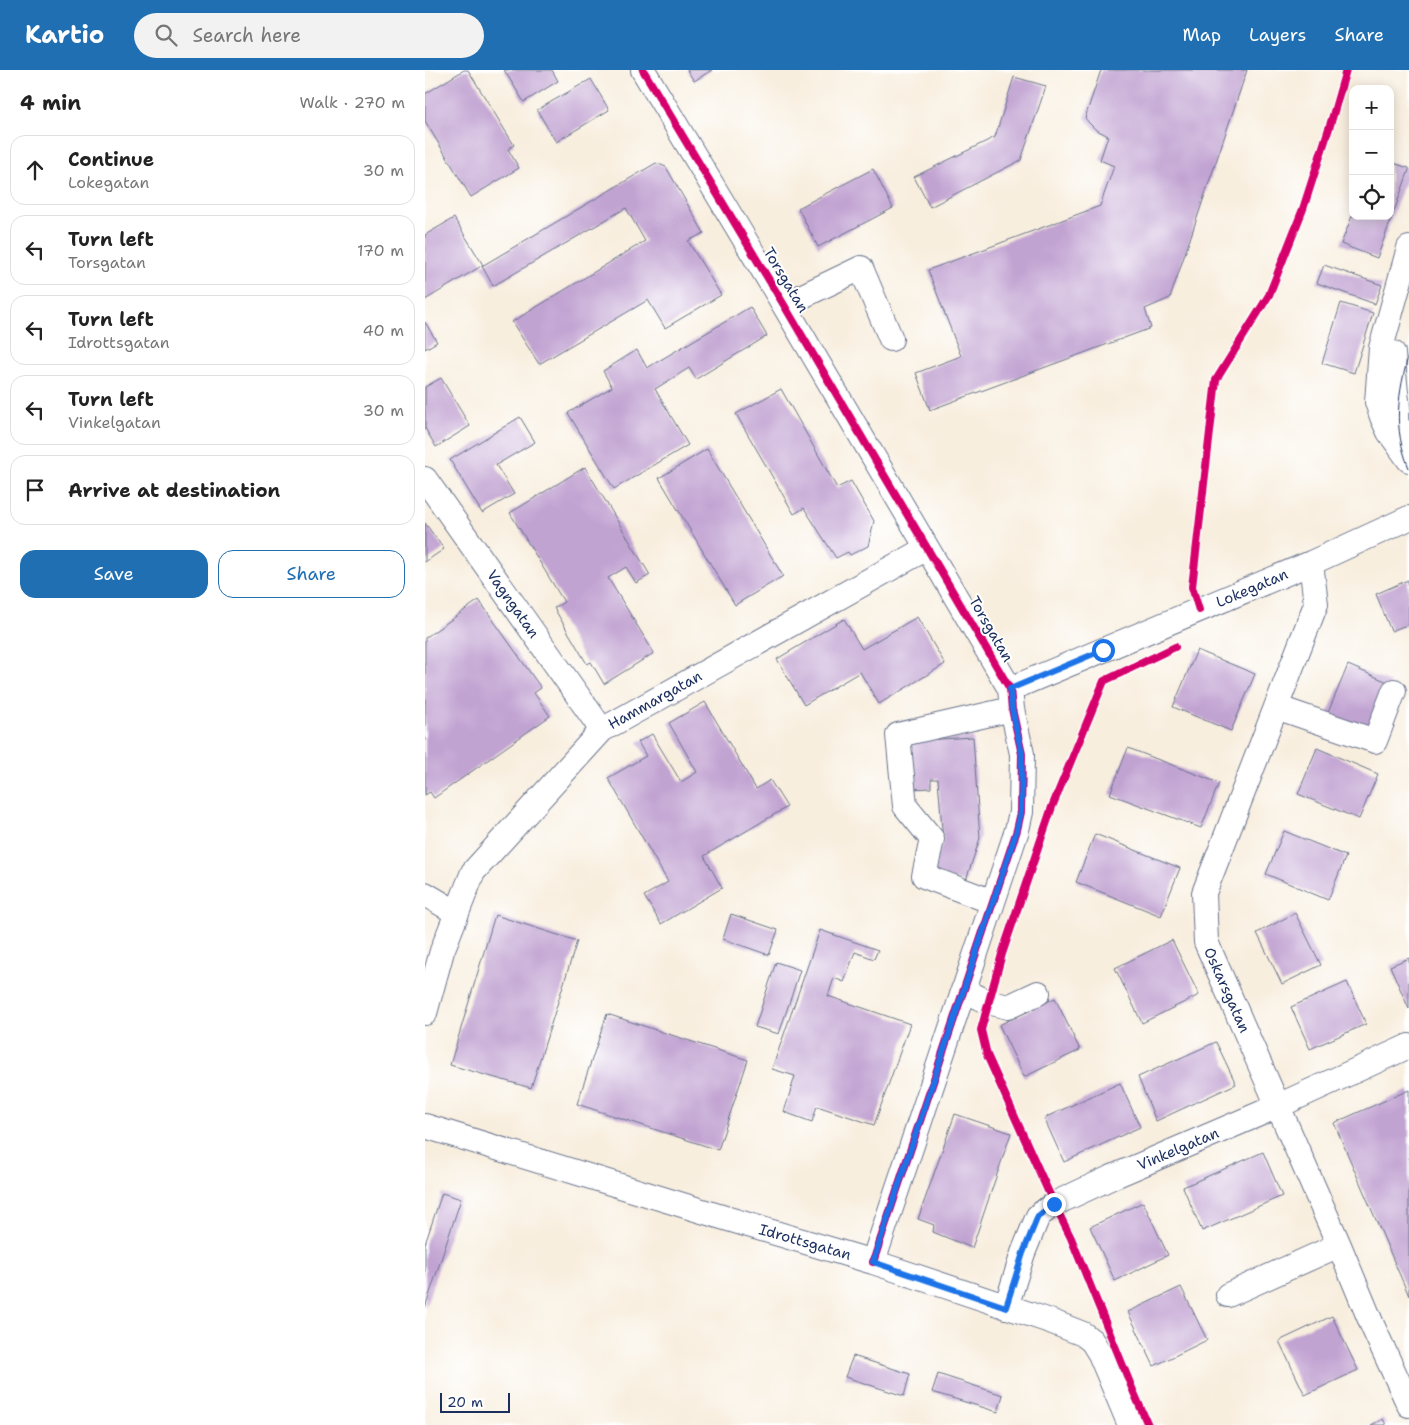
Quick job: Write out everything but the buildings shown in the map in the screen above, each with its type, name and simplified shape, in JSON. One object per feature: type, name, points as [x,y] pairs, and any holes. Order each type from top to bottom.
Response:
[{"type":"street","name":"Torsgatan","points":[[643,70],[785,305],[927,548],[1011,699],[1022,754],[1021,812],[1017,830],[873,1262]]},
{"type":"street","points":[[1409,248],[1394,304],[1393,349],[1397,409],[1409,459]]},
{"type":"street","points":[[785,305],[861,268],[891,339]]},
{"type":"street","name":"Vagngatan","points":[[425,479],[602,730]]},
{"type":"street","name":"Lokegatan","points":[[993,902],[924,876],[932,839],[905,806],[898,735],[1011,699],[1409,518]]},
{"type":"street","name":"Hammargatan","points":[[425,1013],[443,951],[473,872],[602,730],[927,548]]},
{"type":"street","name":"Oskarsgatan","points":[[1311,563],[1316,604],[1204,894],[1206,942],[1373,1327],[1409,1405]]},
{"type":"street","points":[[1276,707],[1375,741],[1394,691]]},
{"type":"street","points":[[425,894],[457,914]]},
{"type":"street","points":[[963,990],[989,1002],[1008,1007],[1038,993]]},
{"type":"street","name":"Vinkelgatan","points":[[1006,1307],[1023,1253],[1038,1216],[1054,1204],[1278,1106],[1409,1046]]},
{"type":"street","name":"Idrottsgatan","points":[[425,1126],[873,1262],[1050,1321],[1083,1334],[1091,1341],[1100,1354],[1130,1425]]},
{"type":"street","points":[[1228,1295],[1339,1245]]},
{"type":"tram line","points":[[1409,353],[1402,383],[1399,411],[1400,438],[1409,468]]},
{"type":"tram line","points":[[1409,413],[1409,420]]},
{"type":"cycle path","points":[[643,70],[1010,689],[1012,709],[1022,754],[1021,812],[1017,830],[873,1262]]},
{"type":"cycle path","points":[[1199,610],[1192,587],[1216,380],[1269,295],[1303,209],[1346,70]]},
{"type":"cycle path","points":[[1148,1425],[1071,1238],[987,1055],[981,1030],[1002,954],[1052,807],[1104,681],[1175,647]]},
{"type":"route","points":[[1054,1204],[1038,1216],[1023,1253],[1006,1307],[873,1262],[1017,830],[1021,812],[1022,754],[1012,709],[1010,689],[1103,650]]}]
